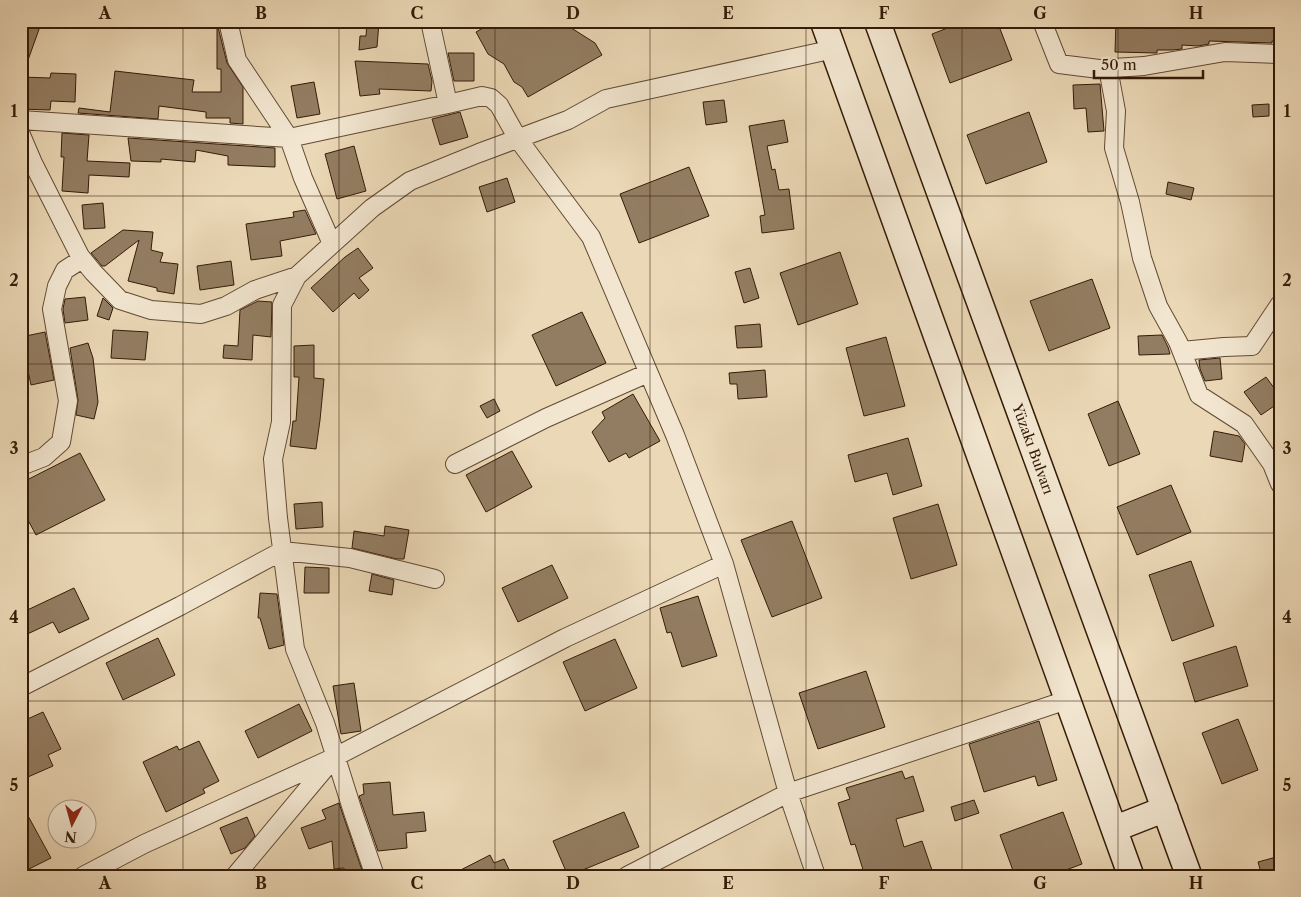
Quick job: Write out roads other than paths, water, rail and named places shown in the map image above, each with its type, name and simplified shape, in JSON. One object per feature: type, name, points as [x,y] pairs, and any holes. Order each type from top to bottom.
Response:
[{"type":"main road","points":[[823,21],[1131,876]]},
{"type":"main road","name":"Yüzakı Bulvarı","points":[[877,21],[1189,876]]},
{"type":"main road","points":[[1114,829],[1165,809]]},
{"type":"street","points":[[228,21],[237,60],[289,138],[302,178],[332,244]]},
{"type":"street","points":[[430,21],[448,104]]},
{"type":"street","points":[[1042,21],[1059,64],[1099,69],[1144,66],[1225,52],[1280,54]]},
{"type":"street","points":[[376,876],[353,812],[325,723],[295,649],[282,551],[273,459],[281,422],[282,305],[297,276],[372,208],[410,181],[568,120],[606,99],[834,50]]},
{"type":"street","points":[[1108,68],[1116,111],[1114,148],[1130,202],[1142,258],[1158,306],[1178,342],[1199,395],[1244,424],[1272,464],[1280,484]]},
{"type":"street","points":[[21,120],[289,138],[482,96],[491,98],[499,105],[518,138],[591,237],[675,436],[724,564],[788,793],[816,876]]},
{"type":"street","points":[[21,135],[27,162],[82,259],[120,300],[151,310],[201,314],[226,306],[254,290],[297,276]]},
{"type":"street","points":[[21,466],[44,457],[61,442],[68,401],[52,309],[56,286],[65,270],[82,259]]},
{"type":"street","points":[[1182,351],[1252,346],[1280,304]]},
{"type":"street","points":[[455,464],[546,418],[648,372]]},
{"type":"street","points":[[21,687],[180,606],[282,551],[350,558],[436,580]]},
{"type":"street","points":[[83,876],[144,844],[336,757],[565,638],[724,564]]},
{"type":"street","points":[[627,876],[788,793],[1067,700]]},
{"type":"street","points":[[235,876],[336,757]]}]
